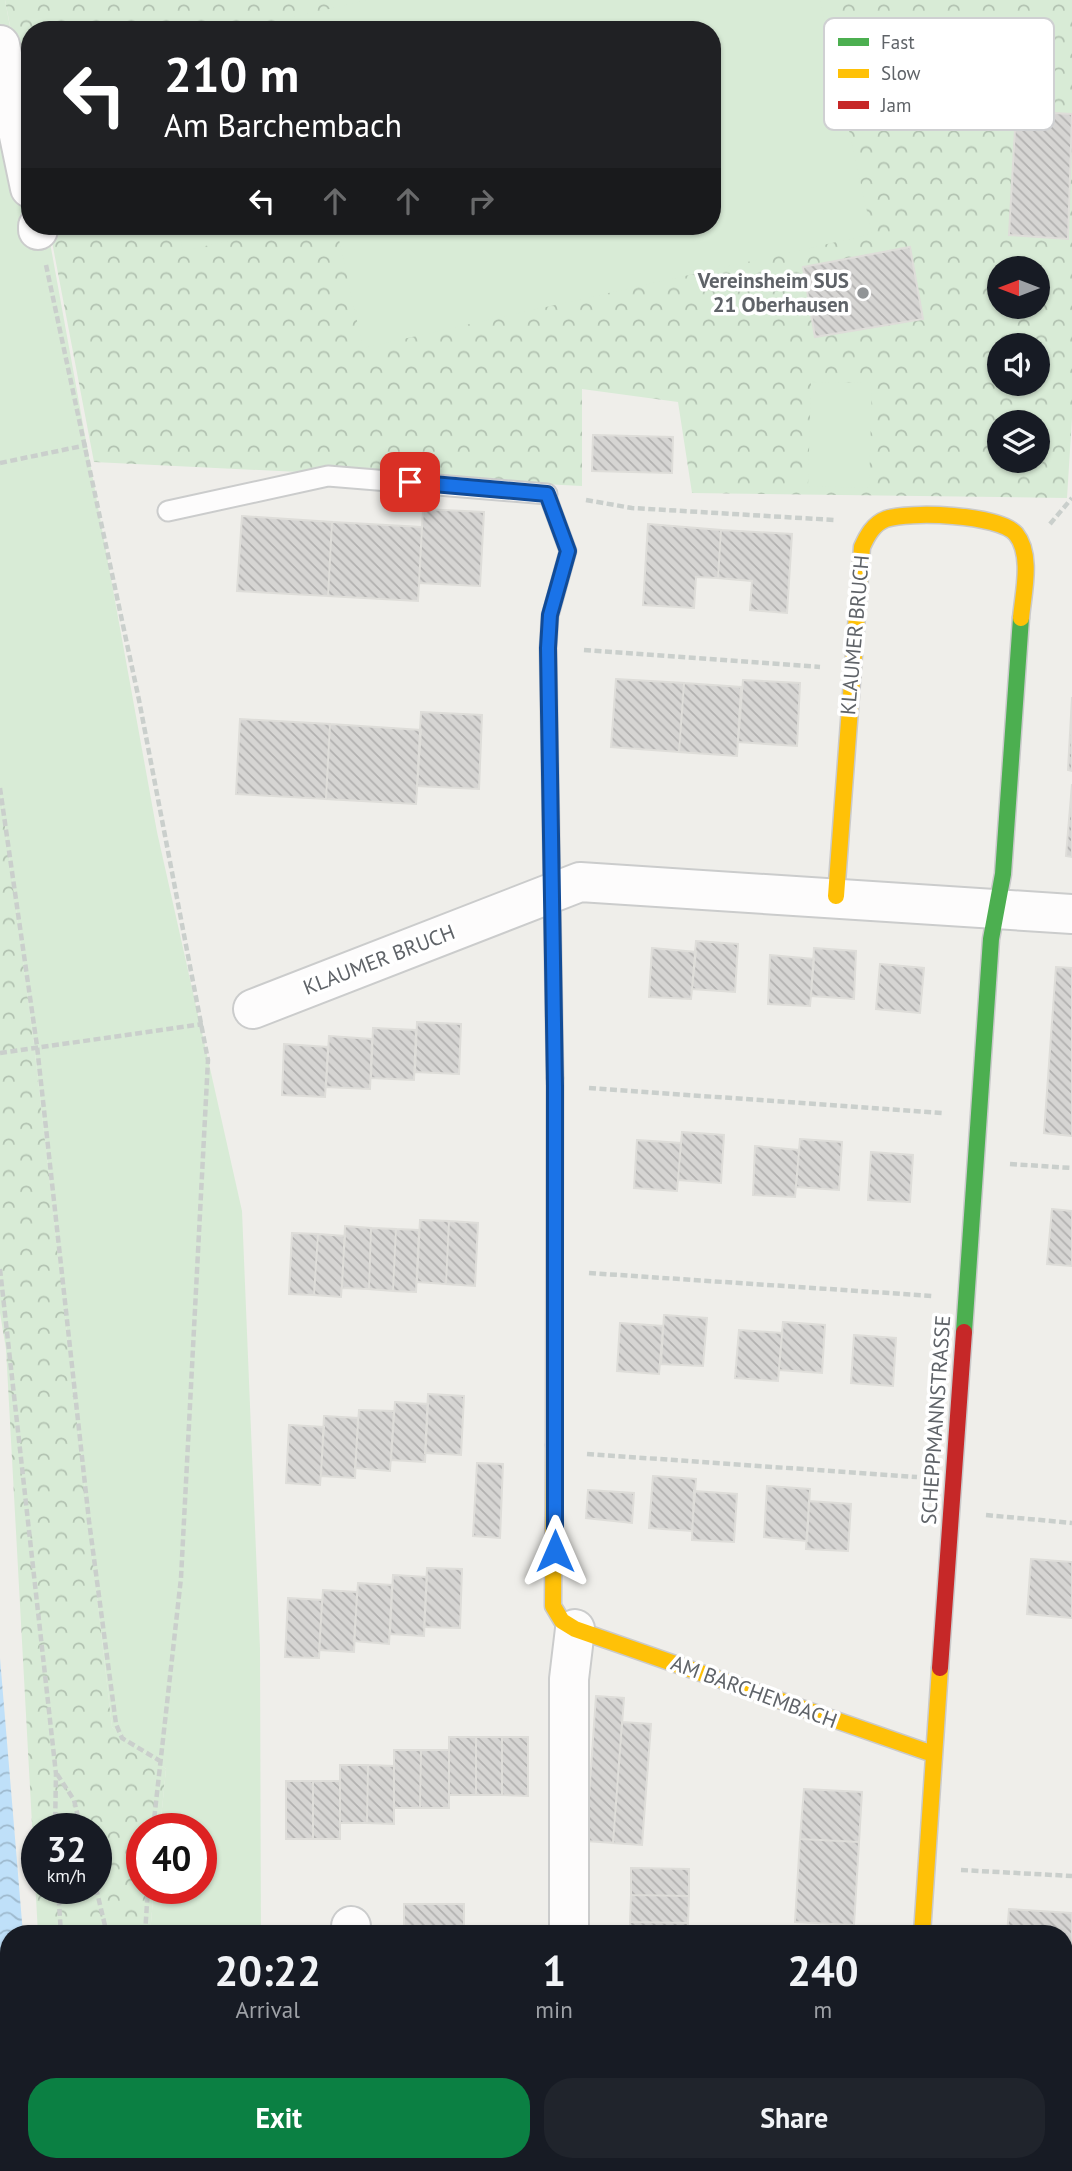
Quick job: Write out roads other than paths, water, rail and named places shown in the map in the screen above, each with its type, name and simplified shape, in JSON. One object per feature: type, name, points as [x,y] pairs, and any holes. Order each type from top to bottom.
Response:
[{"type":"street","points":[[0,45],[21,145]]},
{"type":"street","points":[[547,494],[568,551],[550,615],[548,648],[555,1086],[553,1606],[562,1621],[575,1629],[569,1679],[569,1925]]},
{"type":"street","name":"KLAUMER BRUCH","points":[[836,896],[862,547],[868,533],[878,523],[905,516],[988,520],[1014,532],[1024,555],[1003,874],[996,910]]},
{"type":"street","name":"KLAUMER BRUCH","points":[[253,1009],[580,882],[836,896],[1072,914]]},
{"type":"street","name":"SCHEPPMANNSTRASSE","points":[[922,1925],[965,1298],[978,1161],[991,939],[996,910]]},
{"type":"street","name":"AM BARCHEMBACH","points":[[575,1629],[705,1672],[893,1743],[933,1754]]},
{"type":"lane","points":[[168,511],[328,476],[547,494]]},
{"type":"water","points":[[0,1658],[22,1925],[0,1925]]},
{"type":"place","name":"Vereinsheim SUS 21 Oberhausen","points":[[863,293]]}]
